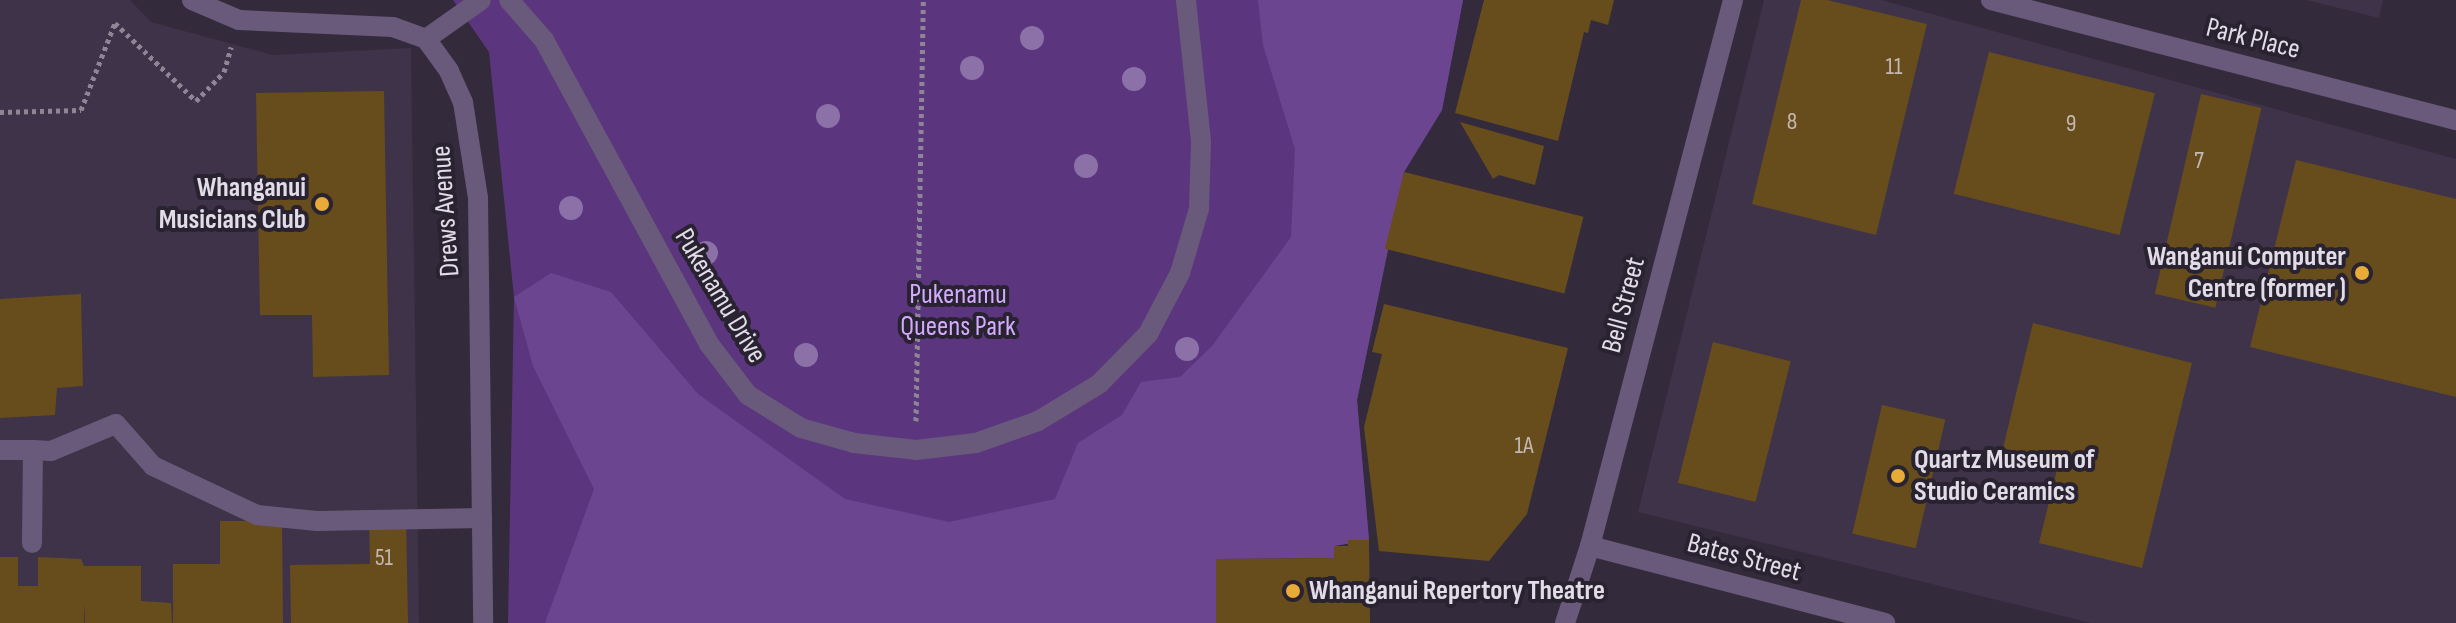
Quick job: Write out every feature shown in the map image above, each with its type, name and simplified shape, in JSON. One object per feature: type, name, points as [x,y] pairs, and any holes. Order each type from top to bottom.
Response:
[{"type":"street","name":"Pukenamu Drive","points":[[509,0],[544,40],[709,344],[748,395],[801,428],[854,443],[916,450],[976,443],[1038,421],[1099,384],[1148,334],[1180,273],[1199,209],[1201,141],[1186,0]]},
{"type":"street","name":"Bell Street","points":[[1565,623],[1590,546],[1733,0]]},
{"type":"street","name":"Park Place","points":[[1991,0],[2456,120]]},
{"type":"street","points":[[195,2],[239,20],[393,27],[426,39],[478,1]]},
{"type":"street","name":"Drews Avenue","points":[[426,39],[463,102],[478,198],[483,623]]},
{"type":"street","points":[[0,450],[51,451],[116,424],[153,466],[257,515],[317,521],[482,518]]},
{"type":"street","points":[[32,543],[33,450]]},
{"type":"street","name":"Bates Street","points":[[1590,546],[1885,623]]},
{"type":"path","points":[[916,450],[923,0]]},
{"type":"path","points":[[0,112],[81,110],[115,23],[196,101],[224,72],[239,20]]},
{"type":"shaded area","points":[[0,0],[130,0],[151,22],[273,55],[411,48],[419,623],[0,623]]},
{"type":"shaded area","points":[[1258,0],[1463,0],[1442,110],[1404,172],[1357,400],[1369,540],[1334,546],[1334,558],[1216,559],[1216,623],[545,623],[594,489],[533,366],[514,297],[551,273],[611,292],[698,394],[845,499],[949,522],[1055,499],[1078,443],[1122,415],[1141,382],[1180,377],[1212,346],[1291,237],[1295,149],[1263,45]]},
{"type":"shaded area","points":[[1764,0],[1881,0],[2456,159],[2456,623],[2091,623],[1638,512]]},
{"type":"shaded area","points":[[2306,0],[2383,0],[2379,18]]},
{"type":"green space","name":"Pukenamu Queens Park","points":[[453,0],[1463,0],[1442,110],[1404,172],[1357,400],[1369,540],[1334,546],[1334,558],[1216,559],[1216,623],[508,623],[514,297],[489,52]]},
{"type":"building","points":[[1484,0],[1614,0],[1608,25],[1591,20],[1588,33],[1584,32],[1558,141],[1455,113]]},
{"type":"building","points":[[1801,0],[1827,0],[1927,24],[1876,235],[1752,204]]},
{"type":"building","points":[[1989,52],[2155,93],[2120,235],[1954,194]]},
{"type":"building","name":"Whanganui Musicians Club","points":[[384,91],[389,375],[313,377],[312,315],[260,315],[256,93]]},
{"type":"building","points":[[2201,94],[2261,108],[2215,308],[2155,294]]},
{"type":"building","points":[[1460,122],[1544,146],[1535,185],[1499,175],[1493,179]]},
{"type":"building","name":"Wanganui Computer Centre (former )","points":[[2296,160],[2456,199],[2456,397],[2250,347]]},
{"type":"building","points":[[1404,172],[1584,217],[1564,293],[1385,249]]},
{"type":"building","points":[[81,294],[83,386],[57,388],[55,415],[0,418],[0,299]]},
{"type":"building","points":[[1384,304],[1568,348],[1527,514],[1489,561],[1379,551],[1364,427],[1382,354],[1372,352]]},
{"type":"building","points":[[2033,323],[2192,363],[2142,568],[2039,543],[2059,461],[2003,448]]},
{"type":"building","points":[[1713,342],[1791,361],[1756,502],[1678,483]]},
{"type":"building","name":"Quartz Museum of Studio Ceramics","points":[[1882,405],[1945,420],[1916,548],[1852,534]]},
{"type":"building","points":[[406,518],[408,623],[291,623],[290,565],[370,564],[369,519]]},
{"type":"building","points":[[220,521],[282,521],[283,623],[173,623],[173,564],[220,564]]},
{"type":"building","name":"Whanganui Repertory Theatre","points":[[1348,540],[1369,540],[1370,623],[1216,623],[1216,559],[1334,558],[1334,546],[1348,546]]},
{"type":"building","points":[[0,557],[18,557],[18,586],[38,586],[38,557],[81,559],[84,566],[141,566],[141,601],[171,603],[172,623],[85,623],[85,602],[84,623],[0,623]]},
{"type":"place","name":"Whanganui Musicians Club","points":[[322,204]]},
{"type":"place","name":"Wanganui Computer Centre (former )","points":[[2362,273]]},
{"type":"place","name":"Quartz Museum of Studio Ceramics","points":[[1898,476]]},
{"type":"place","name":"Whanganui Repertory Theatre","points":[[1293,591]]}]
